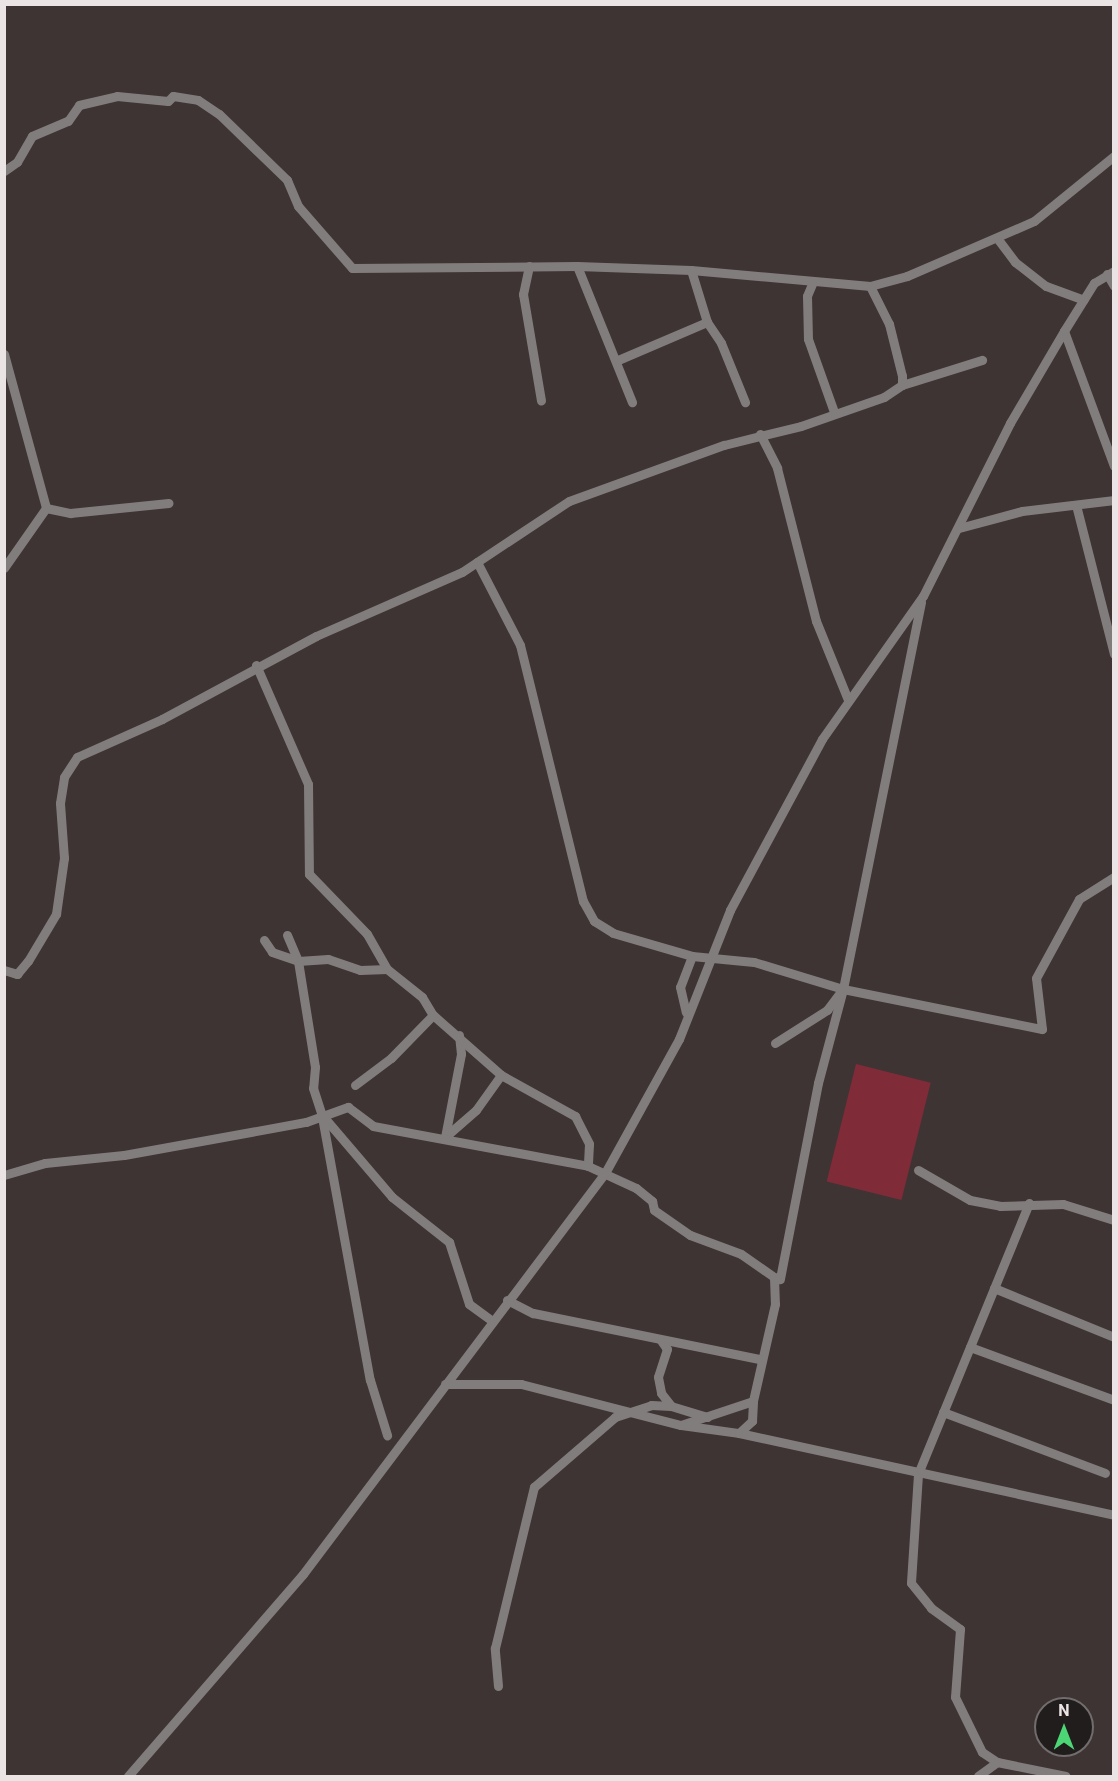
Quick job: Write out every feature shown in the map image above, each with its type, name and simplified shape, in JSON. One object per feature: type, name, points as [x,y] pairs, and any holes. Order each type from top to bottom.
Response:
[{"type":"street","points":[[4,171],[17,162],[32,136],[68,121],[79,105],[117,96],[190,99],[219,114],[287,180],[298,206],[352,268],[577,266],[691,270],[812,284],[870,286],[997,238],[1034,221],[1113,156]]},
{"type":"street","points":[[997,238],[1015,262],[1046,286],[1084,300]]},
{"type":"street","points":[[529,266],[523,294],[541,400]]},
{"type":"street","points":[[577,266],[618,360],[632,402]]},
{"type":"street","points":[[691,270],[707,322],[721,343],[745,402]]},
{"type":"street","points":[[128,1776],[303,1574],[604,1173],[679,1039],[686,1012],[708,960],[763,849],[848,700],[923,596],[995,452],[1064,331],[1084,300],[1110,272]]},
{"type":"street","points":[[1110,272],[1113,286]]},
{"type":"street","points":[[812,284],[807,305],[808,339],[834,412]]},
{"type":"street","points":[[870,286],[897,348],[902,386]]},
{"type":"street","points":[[618,360],[707,322]]},
{"type":"street","points":[[1064,331],[1113,466]]},
{"type":"street","points":[[4,354],[46,508]]},
{"type":"street","points":[[4,970],[17,974],[23,968],[42,944],[56,914],[64,858],[60,803],[69,767],[77,757],[162,720],[256,665],[477,562],[569,501],[760,434],[801,426],[834,412],[884,397],[902,386],[982,360]]},
{"type":"street","points":[[760,434],[777,468],[798,535],[816,621],[848,700]]},
{"type":"street","points":[[959,528],[1022,511],[1113,500]]},
{"type":"street","points":[[46,508],[70,513],[168,503]]},
{"type":"street","points":[[1076,505],[1113,654]]},
{"type":"street","points":[[4,568],[46,508]]},
{"type":"street","points":[[477,562],[520,645],[583,901],[594,921],[613,933],[708,960],[754,962],[843,989],[1042,1029],[1036,978],[1078,899],[1113,877]]},
{"type":"street","points":[[780,1279],[818,1083],[843,989],[923,596]]},
{"type":"street","points":[[256,665],[308,784],[309,874],[367,934],[387,969],[422,997],[433,1015],[459,1035],[501,1075],[575,1116],[589,1144],[588,1166]]},
{"type":"street","points":[[287,934],[298,961],[315,1067],[313,1088],[322,1115],[370,1380],[387,1435]]},
{"type":"street","points":[[264,940],[272,952],[298,961],[328,959],[360,970],[387,969]]},
{"type":"street","points":[[686,1012],[680,987],[692,956]]},
{"type":"street","points":[[775,1043],[827,1010],[843,989]]},
{"type":"street","points":[[355,1085],[391,1058],[433,1015]]},
{"type":"street","points":[[445,1137],[461,1054],[459,1035]]},
{"type":"street","points":[[445,1137],[476,1110],[501,1075]]},
{"type":"street","points":[[4,1175],[45,1163],[124,1155],[306,1122],[348,1107],[373,1126],[445,1137],[588,1166],[636,1188],[652,1202],[654,1210],[690,1235],[741,1254],[774,1277],[775,1304],[760,1359],[752,1421],[739,1433]]},
{"type":"street","points":[[322,1115],[392,1197],[449,1242],[470,1304],[492,1321]]},
{"type":"street","points":[[918,1170],[970,1200],[1000,1206],[1029,1203],[1064,1204],[1113,1220]]},
{"type":"street","points":[[1029,1203],[918,1474],[911,1583],[931,1608],[960,1629],[955,1697],[982,1752],[997,1762],[1065,1776]]},
{"type":"street","points":[[994,1288],[1113,1337]]},
{"type":"street","points":[[507,1300],[533,1313],[760,1359]]},
{"type":"street","points":[[660,1339],[667,1349],[658,1377],[661,1393],[671,1406]]},
{"type":"street","points":[[970,1347],[1113,1400]]},
{"type":"street","points":[[445,1384],[521,1383],[681,1425],[739,1433],[1113,1515]]},
{"type":"street","points":[[681,1425],[707,1418],[727,1406],[753,1401]]},
{"type":"street","points":[[498,1686],[495,1648],[534,1487],[615,1417],[651,1405],[671,1406],[707,1418]]},
{"type":"street","points":[[943,1412],[1105,1473]]},
{"type":"street","points":[[978,1776],[997,1762]]},
{"type":"shaded area","points":[[856,1064],[931,1083],[901,1200],[827,1181]]}]
